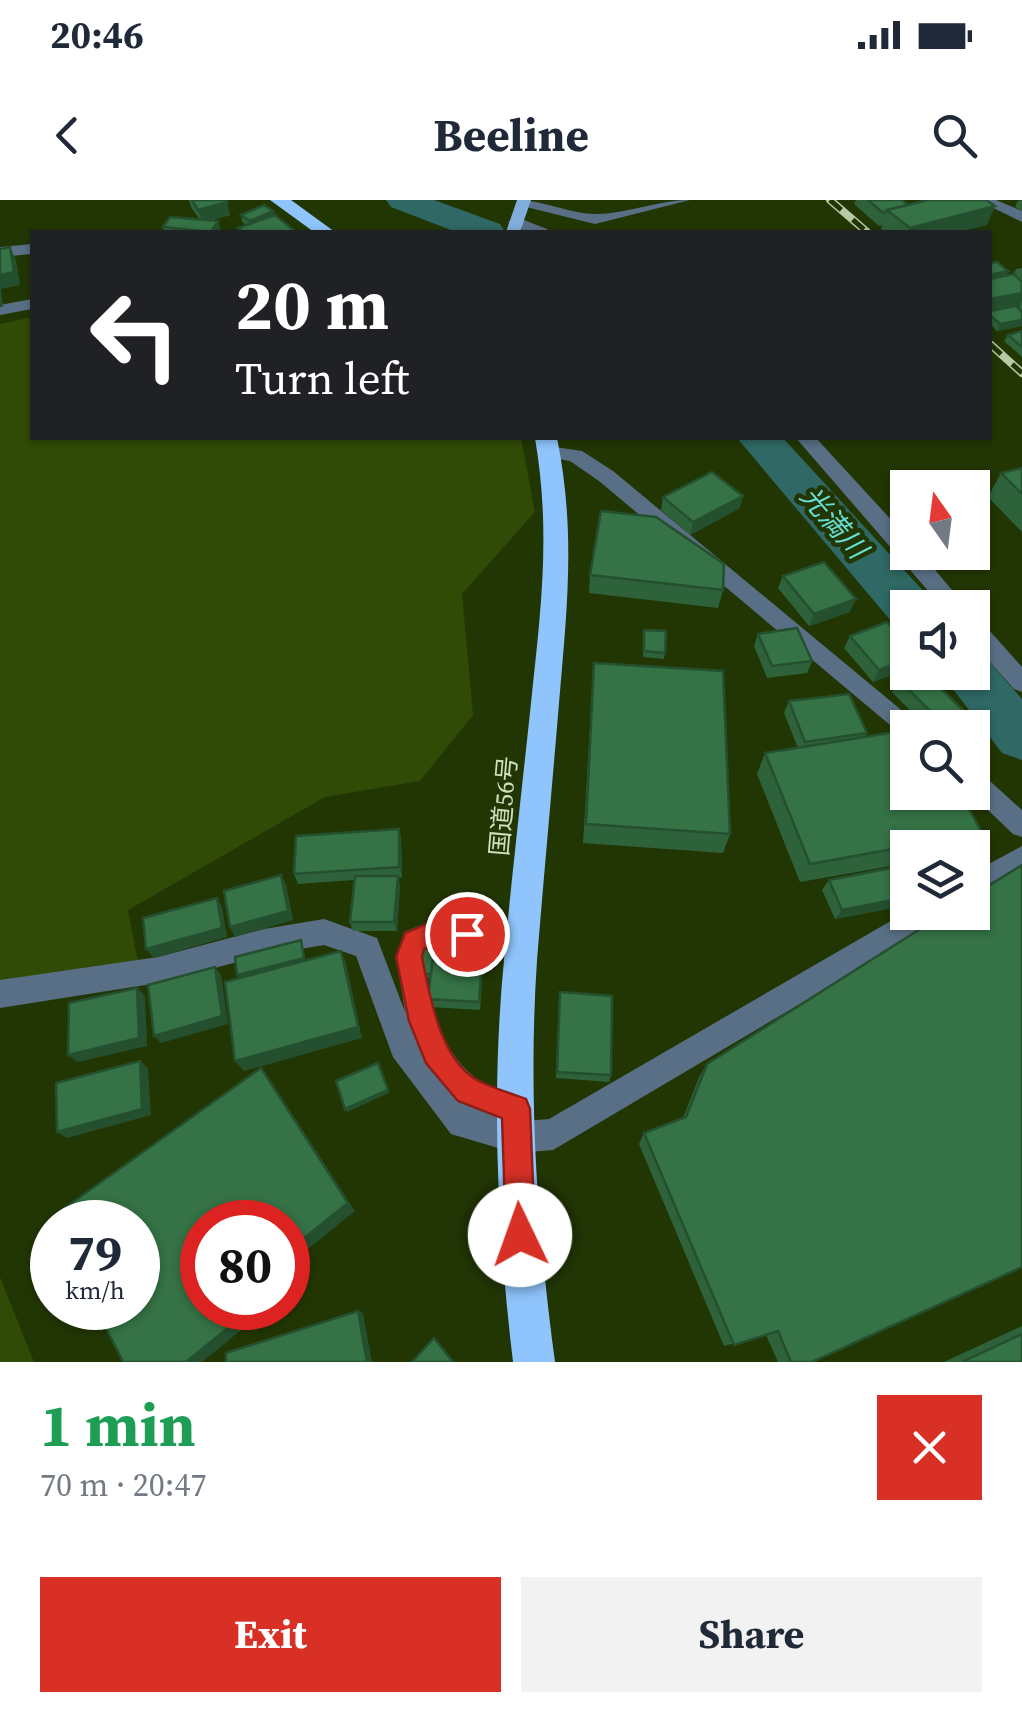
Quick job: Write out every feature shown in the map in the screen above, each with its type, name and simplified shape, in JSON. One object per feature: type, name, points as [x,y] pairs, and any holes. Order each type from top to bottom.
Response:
[{"type":"highway","points":[[279,200],[323,230]]},
{"type":"highway","name":"国道56号","points":[[534,1362],[522,1268],[516,1123],[523,937],[560,556],[547,444]]},
{"type":"main road","points":[[515,227],[523,201]]},
{"type":"street","points":[[523,201],[595,218],[683,200]]},
{"type":"street","points":[[984,200],[1022,217]]},
{"type":"street","points":[[0,252],[30,249]]},
{"type":"street","points":[[0,310],[30,304]]},
{"type":"street","points":[[808,440],[890,532]]},
{"type":"street","points":[[547,444],[575,455],[606,476],[890,711]]},
{"type":"street","points":[[923,570],[941,590]]},
{"type":"street","points":[[990,647],[1022,683]]},
{"type":"street","points":[[990,797],[1022,826]]},
{"type":"street","points":[[990,877],[1022,858]]},
{"type":"street","points":[[0,994],[158,970],[264,942],[324,932],[367,946],[404,1047],[462,1123],[516,1123],[553,1134],[899,930]]},
{"type":"street","points":[[516,1123],[468,1091],[436,1053],[422,1021],[409,957],[414,942],[436,932],[523,937]]},
{"type":"green space","points":[[30,317],[30,440],[521,440],[535,512],[462,594],[473,715],[420,781],[325,797],[128,910],[138,963],[0,984],[0,324]]},
{"type":"green space","points":[[0,1277],[34,1362],[0,1362]]},
{"type":"building","points":[[192,200],[225,200],[227,202],[198,210]]},
{"type":"building","points":[[868,200],[902,200],[908,205],[883,213]]},
{"type":"building","points":[[928,200],[986,200],[995,206],[910,228],[887,210]]},
{"type":"building","points":[[264,205],[273,211],[250,221],[241,215]]},
{"type":"building","points":[[275,215],[294,230],[241,230],[238,228]]},
{"type":"building","points":[[170,217],[218,221],[212,230],[163,227]]},
{"type":"building","points":[[10,247],[14,272],[0,275],[0,249]]},
{"type":"building","points":[[997,262],[1008,271],[992,275],[992,263]]},
{"type":"building","points":[[1014,274],[1022,282],[1022,293],[992,299],[992,279]]},
{"type":"building","points":[[1016,306],[1022,312],[1022,320],[1000,324],[992,317],[992,311]]},
{"type":"building","points":[[1022,331],[1022,347],[1008,335]]},
{"type":"building","points":[[1022,468],[1022,494],[1001,473]]},
{"type":"building","points":[[712,472],[743,496],[693,522],[663,497]]},
{"type":"building","points":[[601,511],[656,517],[724,564],[723,590],[590,575]]},
{"type":"building","points":[[824,562],[856,599],[814,614],[783,576]]},
{"type":"building","points":[[887,622],[890,666],[879,670],[850,636]]},
{"type":"building","points":[[797,628],[812,661],[772,666],[758,634]]},
{"type":"building","points":[[644,630],[666,631],[665,653],[644,651]]},
{"type":"building","points":[[594,663],[723,671],[730,834],[586,824]]},
{"type":"building","points":[[909,690],[942,690],[963,710],[929,710]]},
{"type":"building","points":[[849,694],[867,733],[805,742],[789,701]]},
{"type":"building","points":[[890,733],[890,810],[970,810],[980,830],[890,830],[890,850],[810,864],[765,753]]},
{"type":"building","points":[[399,829],[399,867],[294,874],[296,836]]},
{"type":"building","points":[[1022,865],[1022,1267],[812,1362],[791,1362],[778,1331],[734,1345],[644,1133],[686,1117],[707,1064],[919,930],[990,930],[990,885]]},
{"type":"building","points":[[890,868],[890,901],[842,910],[829,880]]},
{"type":"building","points":[[281,875],[288,911],[230,927],[224,891]]},
{"type":"building","points":[[355,876],[398,876],[394,922],[350,922]]},
{"type":"building","points":[[217,898],[222,928],[146,949],[143,918]]},
{"type":"building","points":[[456,919],[478,919],[478,935],[455,934]]},
{"type":"building","points":[[435,933],[484,935],[479,1002],[428,999]]},
{"type":"building","points":[[301,940],[304,958],[237,975],[235,957]]},
{"type":"building","points":[[418,948],[434,949],[431,974],[415,973]]},
{"type":"building","points":[[341,951],[358,1027],[235,1061],[225,982]]},
{"type":"building","points":[[215,967],[222,1016],[154,1036],[148,985]]},
{"type":"building","points":[[137,988],[139,1038],[68,1055],[69,1003]]},
{"type":"building","points":[[560,992],[612,996],[611,1075],[557,1072]]},
{"type":"building","points":[[140,1061],[142,1109],[57,1132],[56,1083]]},
{"type":"building","points":[[378,1063],[388,1090],[345,1109],[336,1081]]},
{"type":"building","points":[[261,1068],[348,1203],[310,1233],[310,1200],[180,1200],[180,1330],[225,1330],[186,1362],[123,1362],[107,1330],[160,1330],[160,1200],[76,1200]]},
{"type":"building","points":[[358,1311],[367,1362],[226,1362],[226,1353],[298,1330],[310,1330],[310,1326]]},
{"type":"building","points":[[1022,1334],[1022,1362],[962,1362]]},
{"type":"building","points":[[434,1338],[453,1362],[412,1362]]},
{"type":"waterway","name":"光満川","points":[[403,200],[482,230]]},
{"type":"waterway","name":"光満川","points":[[761,440],[893,590]]},
{"type":"waterway","name":"光満川","points":[[982,690],[1022,737]]},
{"type":"railway","points":[[830,200],[865,230]]},
{"type":"railway","points":[[992,346],[1022,373]]},
{"type":"route","points":[[467,934],[436,932],[414,942],[409,957],[422,1021],[436,1053],[468,1091],[516,1109],[520,1235]]}]
